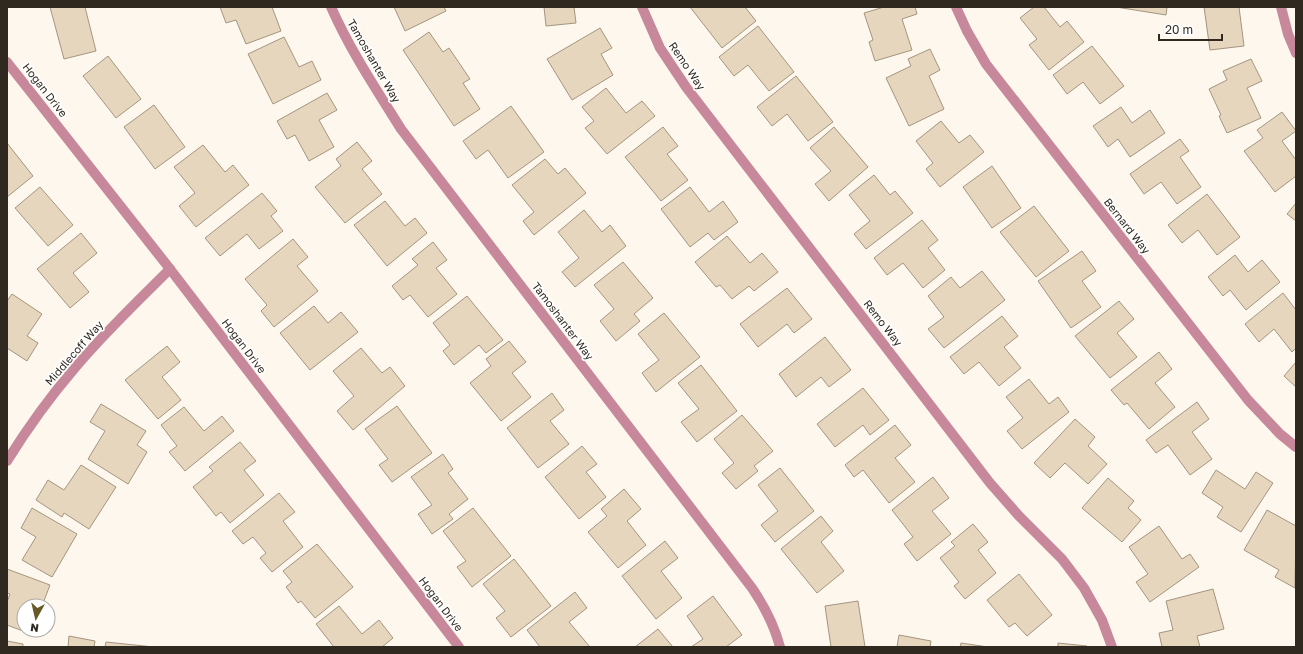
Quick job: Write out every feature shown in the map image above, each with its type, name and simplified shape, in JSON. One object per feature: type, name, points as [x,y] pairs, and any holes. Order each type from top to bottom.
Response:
[{"type":"street","name":"Tamoshanter Way","points":[[331,7],[340,27],[369,79],[401,129],[752,588],[766,608],[777,634],[780,647]]},
{"type":"street","name":"Remo Way","points":[[642,7],[660,48],[686,88],[990,483],[1019,516],[1062,559],[1084,588],[1102,620],[1112,647]]},
{"type":"street","name":"Bernard Way","points":[[956,7],[967,31],[986,64],[1248,400],[1280,434],[1296,447]]},
{"type":"street","points":[[1281,7],[1288,34],[1296,53]]},
{"type":"street","name":"Hogan Drive","points":[[7,62],[170,269],[459,647]]},
{"type":"street","name":"Middlecoff Way","points":[[7,461],[35,418],[74,368],[108,331],[170,269]]},
{"type":"building","points":[[50,7],[85,7],[96,51],[64,59]]},
{"type":"building","points":[[220,7],[272,7],[281,31],[246,44],[236,20],[226,23]]},
{"type":"building","points":[[394,7],[444,7],[446,11],[405,31]]},
{"type":"building","points":[[544,7],[574,7],[576,23],[546,26]]},
{"type":"building","points":[[690,7],[745,7],[756,21],[722,48]]},
{"type":"building","points":[[884,7],[915,7],[917,14],[902,19],[912,50],[875,61],[869,42],[873,40],[864,13]]},
{"type":"building","points":[[1034,7],[1044,7],[1060,27],[1067,21],[1084,42],[1049,70],[1029,45],[1037,39],[1020,18]]},
{"type":"building","points":[[1116,7],[1167,7],[1166,15]]},
{"type":"building","points":[[1204,7],[1239,7],[1244,46],[1210,50]]},
{"type":"building","points":[[758,26],[794,72],[769,91],[748,65],[734,76],[719,57]]},
{"type":"building","points":[[600,28],[612,48],[601,54],[613,75],[572,100],[547,59]]},
{"type":"building","points":[[429,32],[443,52],[449,48],[470,79],[463,83],[480,109],[454,126],[403,50]]},
{"type":"building","points":[[284,37],[299,67],[312,61],[321,80],[273,104],[248,54]]},
{"type":"building","points":[[1092,46],[1124,86],[1100,104],[1083,82],[1067,94],[1053,75]]},
{"type":"building","points":[[930,49],[940,70],[929,76],[944,109],[909,126],[886,78],[911,66],[908,59]]},
{"type":"building","points":[[108,56],[141,99],[116,118],[83,76]]},
{"type":"building","points":[[1251,59],[1262,81],[1247,88],[1261,118],[1227,133],[1219,116],[1221,115],[1209,89],[1227,80],[1223,71]]},
{"type":"building","points":[[796,76],[833,122],[808,141],[787,114],[772,126],[757,107]]},
{"type":"building","points":[[606,88],[626,113],[642,101],[655,116],[607,154],[585,128],[594,121],[582,107]]},
{"type":"building","points":[[327,93],[337,110],[319,120],[334,147],[309,161],[295,135],[287,139],[277,121]]},
{"type":"building","points":[[154,105],[185,147],[155,169],[124,127]]},
{"type":"building","points":[[511,106],[544,152],[508,178],[488,150],[476,159],[463,141]]},
{"type":"building","points":[[1121,107],[1132,123],[1150,110],[1165,133],[1130,157],[1118,139],[1108,147],[1093,126]]},
{"type":"building","points":[[1282,112],[1296,131],[1282,141],[1296,160],[1296,176],[1275,192],[1244,151],[1263,138],[1257,130]]},
{"type":"building","points":[[941,121],[959,143],[970,135],[984,152],[940,187],[926,169],[933,163],[916,141]]},
{"type":"building","points":[[663,127],[678,146],[667,154],[688,180],[661,201],[625,157]]},
{"type":"building","points":[[834,127],[868,167],[829,201],[815,184],[831,171],[810,148]]},
{"type":"building","points":[[1180,139],[1189,151],[1180,157],[1201,187],[1177,204],[1161,182],[1144,194],[1130,174]]},
{"type":"building","points":[[357,142],[372,161],[362,169],[382,194],[345,223],[315,187],[341,166],[336,159]]},
{"type":"building","points":[[7,143],[33,176],[7,197]]},
{"type":"building","points":[[203,145],[225,172],[233,165],[249,185],[196,227],[179,206],[195,193],[174,167]]},
{"type":"building","points":[[545,159],[558,174],[565,168],[586,193],[534,235],[523,221],[534,212],[512,185]]},
{"type":"building","points":[[992,166],[1021,208],[992,228],[963,187]]},
{"type":"building","points":[[874,175],[890,195],[895,191],[913,213],[866,249],[854,234],[870,221],[849,195]]},
{"type":"building","points":[[40,187],[73,225],[48,246],[15,208]]},
{"type":"building","points":[[690,187],[709,212],[723,201],[738,222],[714,240],[708,233],[690,247],[661,209]]},
{"type":"building","points":[[262,193],[277,211],[271,216],[283,231],[259,249],[247,234],[220,256],[205,238]]},
{"type":"building","points":[[1207,194],[1240,237],[1217,255],[1198,230],[1182,243],[1168,225]]},
{"type":"building","points":[[385,201],[405,226],[415,218],[427,233],[387,266],[354,225]]},
{"type":"building","points":[[1296,203],[1296,221],[1287,214]]},
{"type":"building","points":[[1034,206],[1069,251],[1036,277],[1000,232]]},
{"type":"building","points":[[584,210],[602,232],[610,225],[626,246],[575,287],[562,272],[579,258],[558,232]]},
{"type":"building","points":[[922,220],[938,240],[928,248],[945,270],[923,288],[903,263],[887,275],[874,258]]},
{"type":"building","points":[[81,233],[97,253],[73,273],[89,292],[70,308],[37,269]]},
{"type":"building","points":[[727,236],[750,263],[762,253],[778,272],[754,291],[749,286],[732,299],[720,285],[716,287],[695,262]]},
{"type":"building","points":[[293,239],[308,257],[297,266],[318,291],[274,327],[261,311],[267,305],[245,279]]},
{"type":"building","points":[[433,242],[447,260],[436,268],[457,294],[428,317],[410,295],[403,300],[392,286],[418,265],[412,259]]},
{"type":"building","points":[[1082,251],[1096,271],[1082,281],[1101,307],[1071,328],[1038,281]]},
{"type":"building","points":[[1235,255],[1248,272],[1262,260],[1280,282],[1246,310],[1230,290],[1223,296],[1208,277]]},
{"type":"building","points":[[623,262],[653,298],[634,314],[640,321],[616,341],[600,321],[614,309],[594,285]]},
{"type":"building","points":[[982,271],[1005,300],[944,348],[928,329],[944,317],[928,296],[951,277],[960,288]]},
{"type":"building","points":[[787,288],[812,319],[794,333],[787,324],[758,347],[740,324]]},
{"type":"building","points":[[1283,293],[1296,310],[1296,348],[1292,352],[1274,329],[1259,342],[1245,324]]},
{"type":"building","points":[[12,294],[42,314],[27,336],[38,343],[27,361],[7,348],[7,301]]},
{"type":"building","points":[[467,296],[503,340],[486,353],[479,345],[454,365],[443,351],[450,345],[433,323]]},
{"type":"building","points":[[1119,301],[1134,319],[1117,333],[1137,357],[1110,378],[1075,336]]},
{"type":"building","points":[[314,306],[328,323],[341,312],[358,332],[310,370],[280,333]]},
{"type":"building","points":[[664,313],[700,357],[656,392],[642,373],[659,360],[638,334]]},
{"type":"building","points":[[1002,316],[1018,336],[1004,347],[1021,368],[999,386],[979,362],[964,374],[950,357]]},
{"type":"building","points":[[825,337],[851,370],[829,387],[821,377],[796,397],[779,374]]},
{"type":"building","points":[[509,341],[526,362],[512,373],[531,397],[501,421],[470,383],[491,366],[486,359]]},
{"type":"building","points":[[167,346],[180,362],[162,377],[181,400],[158,419],[125,380]]},
{"type":"building","points":[[361,348],[382,373],[390,367],[405,386],[353,430],[337,411],[354,396],[333,371]]},
{"type":"building","points":[[1159,352],[1172,369],[1155,383],[1175,407],[1149,429],[1127,403],[1124,405],[1111,390]]},
{"type":"building","points":[[1296,362],[1296,387],[1284,376]]},
{"type":"building","points":[[701,365],[737,411],[697,442],[681,422],[699,409],[678,383]]},
{"type":"building","points":[[1029,379],[1049,404],[1058,397],[1069,412],[1022,449],[1007,431],[1023,418],[1006,397]]},
{"type":"building","points":[[863,388],[889,420],[870,435],[863,425],[835,447],[817,424]]},
{"type":"building","points":[[552,393],[564,410],[550,421],[569,444],[538,468],[507,428]]},
{"type":"building","points":[[1197,402],[1209,419],[1192,432],[1212,459],[1190,475],[1168,445],[1156,453],[1146,440]]},
{"type":"building","points":[[101,404],[146,431],[137,445],[147,452],[128,484],[88,459],[105,431],[90,422]]},
{"type":"building","points":[[397,406],[432,453],[392,482],[379,465],[388,459],[365,429]]},
{"type":"building","points":[[184,407],[204,431],[222,416],[234,431],[185,471],[169,452],[177,446],[161,425]]},
{"type":"building","points":[[742,415],[773,451],[754,466],[758,471],[736,489],[722,473],[734,463],[714,439]]},
{"type":"building","points":[[1075,419],[1095,437],[1088,446],[1107,464],[1088,484],[1065,463],[1050,478],[1034,463]]},
{"type":"building","points":[[895,425],[911,445],[895,458],[915,482],[889,503],[863,470],[854,477],[845,465]]},
{"type":"building","points":[[240,442],[256,461],[244,470],[264,495],[230,523],[221,512],[216,516],[193,487],[213,471],[209,467]]},
{"type":"building","points":[[582,446],[597,464],[586,472],[606,497],[579,519],[545,477]]},
{"type":"building","points":[[443,454],[453,469],[448,473],[468,499],[449,514],[453,519],[432,534],[418,514],[432,505],[411,477]]},
{"type":"building","points":[[81,465],[116,487],[89,529],[64,513],[62,517],[36,500],[48,480],[64,490]]},
{"type":"building","points":[[780,468],[814,511],[775,542],[761,525],[778,511],[758,485]]},
{"type":"building","points":[[1216,470],[1245,489],[1256,472],[1273,483],[1241,532],[1217,517],[1223,507],[1202,493]]},
{"type":"building","points":[[933,477],[949,498],[932,511],[951,534],[917,561],[904,544],[913,537],[892,510]]},
{"type":"building","points":[[1108,478],[1134,501],[1128,508],[1141,520],[1122,542],[1082,508]]},
{"type":"building","points":[[624,489],[641,509],[627,521],[646,545],[618,568],[588,532],[607,516],[601,509]]},
{"type":"building","points":[[279,493],[295,512],[283,521],[303,547],[272,572],[260,558],[266,553],[253,537],[243,544],[232,531]]},
{"type":"building","points":[[32,508],[77,534],[52,577],[22,560],[36,537],[21,528]]},
{"type":"building","points":[[473,508],[511,556],[472,587],[457,567],[466,561],[443,531]]},
{"type":"building","points":[[1267,510],[1296,526],[1295,588],[1275,577],[1279,570],[1244,550]]},
{"type":"building","points":[[821,516],[833,531],[821,542],[844,571],[817,593],[781,549]]},
{"type":"building","points":[[973,524],[988,542],[978,550],[996,573],[965,599],[954,586],[959,582],[940,558],[955,546],[951,542]]},
{"type":"building","points":[[1159,526],[1182,559],[1190,554],[1199,567],[1150,602],[1136,582],[1148,574],[1129,547]]},
{"type":"building","points":[[665,541],[678,558],[661,571],[682,598],[656,619],[622,576]]},
{"type":"building","points":[[317,544],[353,587],[315,618],[301,601],[298,603],[286,587],[292,582],[283,571]]},
{"type":"building","points":[[514,559],[551,606],[511,637],[496,618],[505,611],[483,584]]},
{"type":"building","points":[[7,569],[50,585],[45,598],[16,598],[16,628],[7,625],[7,602],[10,594],[7,593]]},
{"type":"building","points":[[1019,574],[1052,615],[1027,636],[1015,623],[1009,627],[987,600]]},
{"type":"building","points":[[1213,589],[1224,629],[1197,636],[1200,647],[1162,647],[1159,633],[1173,630],[1166,601]]},
{"type":"building","points":[[575,592],[587,608],[569,622],[590,647],[540,647],[527,630]]},
{"type":"building","points":[[713,596],[742,635],[726,647],[691,647],[703,639],[687,616]]},
{"type":"building","points":[[858,601],[865,647],[831,647],[825,606]]},
{"type":"building","points":[[339,606],[362,634],[379,620],[393,638],[382,647],[334,647],[316,624]]},
{"type":"building","points":[[658,629],[673,647],[635,647]]},
{"type":"building","points":[[899,635],[931,641],[930,647],[897,647]]},
{"type":"building","points":[[69,636],[95,641],[94,647],[68,647]]},
{"type":"building","points":[[7,641],[23,644],[23,647],[7,647]]},
{"type":"building","points":[[106,642],[154,647],[105,647]]},
{"type":"building","points":[[961,643],[988,647],[960,647]]},
{"type":"building","points":[[1058,643],[1087,646],[1087,647],[1058,647]]}]
